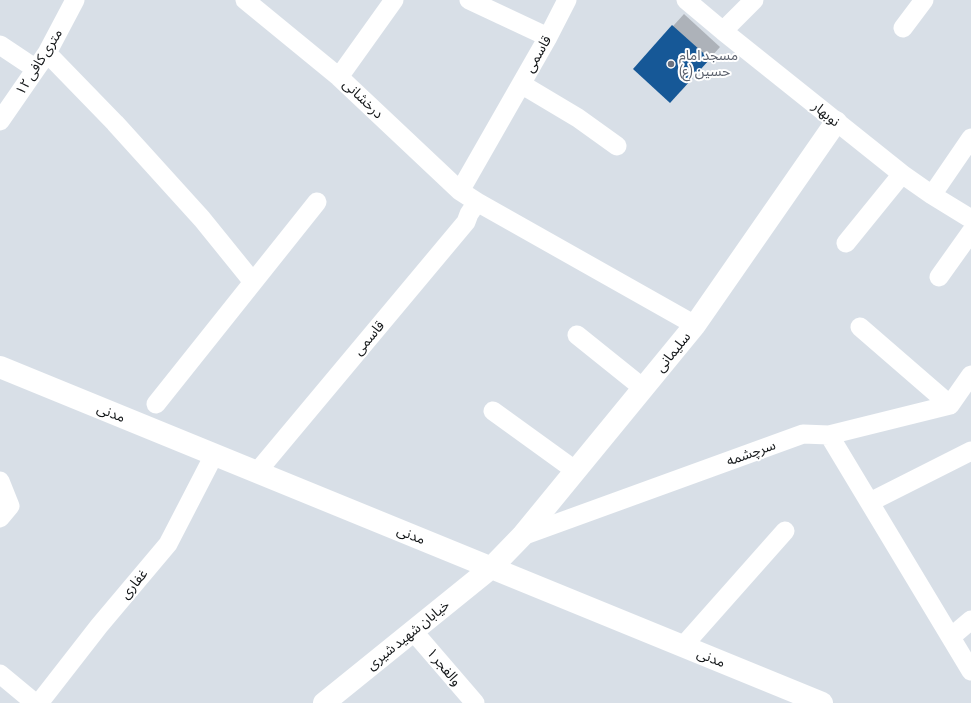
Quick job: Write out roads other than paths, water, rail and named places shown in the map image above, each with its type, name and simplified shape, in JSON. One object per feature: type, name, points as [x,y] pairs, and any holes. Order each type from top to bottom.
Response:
[{"type":"street","name":"۱۲ متری کافی","points":[[0,121],[47,53],[75,0]]},
{"type":"street","name":"درخشانی","points":[[245,0],[339,77],[460,191],[695,324]]},
{"type":"street","points":[[339,77],[394,0]]},
{"type":"street","points":[[469,0],[548,37]]},
{"type":"street","name":"قاسمی","points":[[460,191],[548,37],[567,0]]},
{"type":"street","name":"نوبهار","points":[[686,0],[902,174],[932,195],[971,219]]},
{"type":"street","points":[[723,31],[754,0]]},
{"type":"street","points":[[903,28],[924,0]]},
{"type":"street","points":[[0,45],[36,69]]},
{"type":"street","points":[[47,53],[115,123],[202,219],[254,282]]},
{"type":"street","points":[[521,84],[578,118],[617,146]]},
{"type":"street","name":"سلیمانی","points":[[491,568],[522,536],[695,324],[836,122]]},
{"type":"street","points":[[932,195],[971,138]]},
{"type":"street","points":[[846,243],[902,174]]},
{"type":"street","points":[[156,404],[317,202]]},
{"type":"street","name":"قاسمی","points":[[257,472],[466,222],[469,214],[477,202]]},
{"type":"street","points":[[939,277],[971,232]]},
{"type":"street","points":[[860,327],[950,405],[971,375]]},
{"type":"street","points":[[577,335],[643,388]]},
{"type":"street","name":"مدنی","points":[[0,367],[821,703]]},
{"type":"street","name":"سرچشمه","points":[[522,536],[802,434],[829,435],[950,405]]},
{"type":"street","points":[[493,411],[576,471]]},
{"type":"street","points":[[829,435],[971,671]]},
{"type":"street","points":[[870,502],[971,451]]},
{"type":"street","name":"غفاری","points":[[39,703],[99,626],[168,544],[214,454]]},
{"type":"street","points":[[0,480],[10,506],[0,518]]},
{"type":"street","points":[[683,646],[786,531]]},
{"type":"street","name":"خیابان شهید شیری","points":[[324,703],[491,568]]},
{"type":"street","points":[[950,637],[971,620]]},
{"type":"street","name":"والفجر ۱","points":[[414,631],[475,703]]},
{"type":"street","points":[[0,674],[35,703]]},
{"type":"place","name":"مسجد امام حسین (ع)","points":[[671,64]]}]
